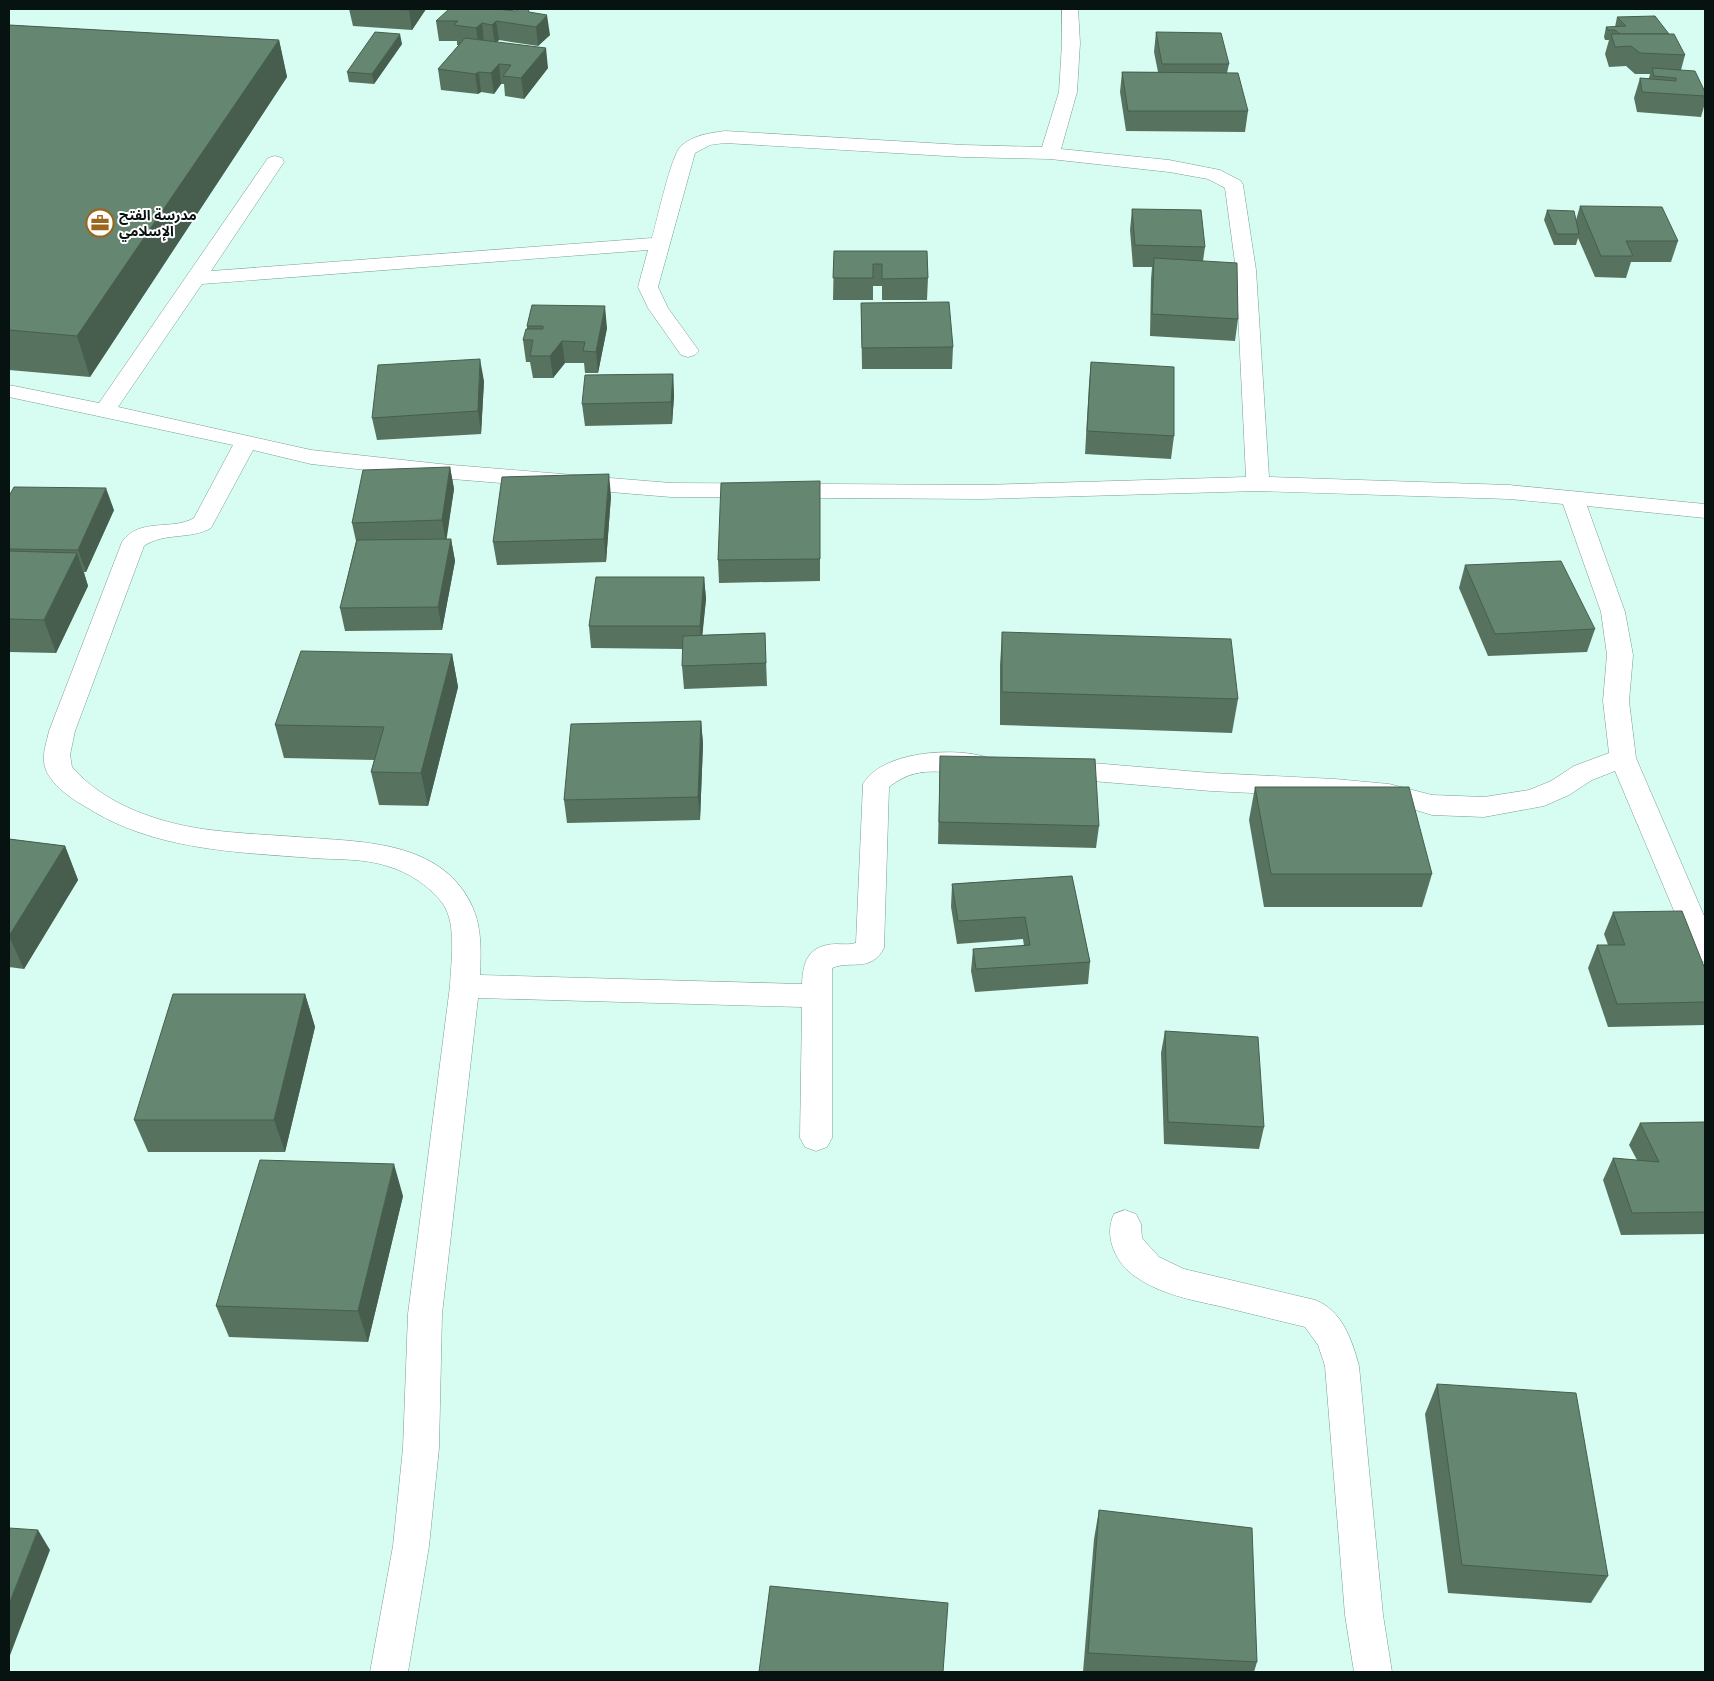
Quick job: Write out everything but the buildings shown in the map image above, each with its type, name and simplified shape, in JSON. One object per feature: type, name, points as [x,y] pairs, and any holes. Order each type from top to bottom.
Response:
[{"type":"street","points":[[1050,153],[1068,92],[1071,43],[1070,9]]},
{"type":"street","points":[[688,351],[658,308],[648,288],[686,151],[696,142],[725,137],[963,151],[1050,153],[1187,169],[1213,174],[1234,184],[1246,270],[1258,484]]},
{"type":"street","points":[[104,412],[275,162]]},
{"type":"street","points":[[195,278],[660,243]]},
{"type":"street","points":[[9,391],[189,428],[311,457],[440,471],[671,490],[982,492],[1258,484],[1509,492],[1705,511]]},
{"type":"street","points":[[246,442],[203,523],[195,528],[155,531],[141,536],[134,542],[62,731],[58,758],[59,768],[66,778],[101,805],[141,824],[169,833],[217,840],[376,852],[408,863],[432,875],[454,898],[464,926],[467,948],[465,986],[425,1314],[421,1448],[411,1546],[389,1672]]},
{"type":"street","points":[[1572,498],[1612,612],[1620,655],[1616,701],[1623,758],[1705,951]]},
{"type":"street","points":[[1031,768],[1211,782],[1335,788],[1389,793],[1432,804],[1484,807],[1534,799],[1560,788],[1583,773],[1623,758]]},
{"type":"street","points":[[816,1138],[817,967],[819,960],[824,956],[856,956],[865,954],[870,948],[876,784],[892,771],[924,762],[1004,765]]},
{"type":"street","points":[[465,986],[817,996]]},
{"type":"street","points":[[1126,1224],[1126,1241],[1136,1256],[1147,1267],[1178,1282],[1315,1315],[1324,1323],[1334,1338],[1342,1366],[1364,1615],[1373,1672]]},
{"type":"place","name":"مدرسة الفتح الإسلامي","points":[[100,223]]}]
